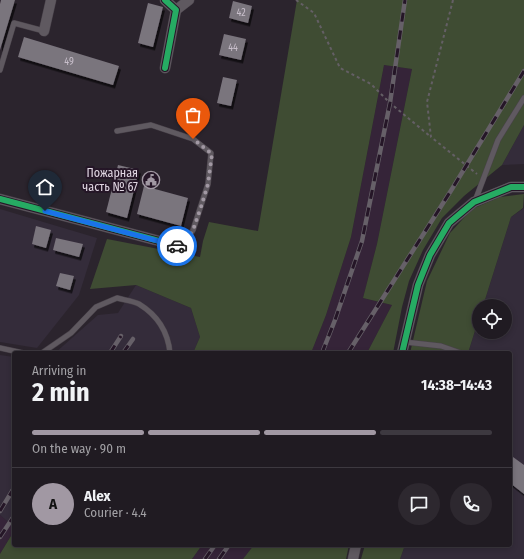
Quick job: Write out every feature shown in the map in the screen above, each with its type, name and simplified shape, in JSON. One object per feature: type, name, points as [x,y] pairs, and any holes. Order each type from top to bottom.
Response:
[{"type":"street","points":[[44,31],[51,0]]},
{"type":"street","points":[[165,0],[176,10]]},
{"type":"street","points":[[165,68],[176,10],[189,0]]},
{"type":"street","points":[[403,351],[418,285],[430,255],[449,223],[474,202],[511,187],[524,187]]},
{"type":"street","points":[[0,199],[182,247]]},
{"type":"street","points":[[353,559],[356,547]]},
{"type":"lane","points":[[0,70],[14,23],[44,31]]},
{"type":"lane","points":[[474,202],[498,140],[524,98]]},
{"type":"lane","points":[[117,130],[151,125],[193,139],[212,154],[206,191],[193,230],[182,247]]},
{"type":"lane","points":[[45,351],[71,333],[96,307],[117,298],[138,304],[158,319],[169,342],[170,351]]},
{"type":"lane","points":[[405,342],[441,346],[455,351]]},
{"type":"lane","points":[[0,348],[14,351]]},
{"type":"path","points":[[296,0],[314,13],[340,68],[371,84],[390,103],[484,179]]},
{"type":"path","points":[[431,137],[427,102],[454,0]]},
{"type":"shaded area","points":[[384,65],[412,69],[377,244],[363,298],[392,305],[368,351],[312,351],[326,315],[351,237]]},
{"type":"shaded area","points":[[524,125],[524,164],[502,165]]},
{"type":"shaded area","points":[[524,208],[524,559],[400,559],[404,547],[512,547],[512,351],[469,351],[472,339],[512,339],[512,299],[485,299],[511,217]]},
{"type":"shaded area","points":[[0,209],[97,238],[79,295],[37,348],[0,342]]},
{"type":"shaded area","points":[[136,285],[191,308],[200,337],[194,351],[57,351],[98,315],[118,313]]},
{"type":"shaded area","points":[[0,355],[12,357],[12,525],[0,515]]},
{"type":"shaded area","points":[[0,515],[12,525],[12,534],[0,554]]},
{"type":"shaded area","points":[[201,547],[252,547],[243,559],[192,559]]},
{"type":"green space","points":[[297,0],[524,0],[524,125],[502,165],[464,196],[442,218],[423,250],[409,281],[393,351],[368,351],[392,305],[363,298],[377,244],[412,69],[384,65],[351,237],[326,315],[312,351],[194,351],[200,337],[191,308],[136,285],[90,289],[107,239],[200,257],[209,222],[258,231]]},
{"type":"green space","points":[[524,194],[523,208],[511,217],[485,299],[472,299],[472,339],[469,351],[410,351],[427,281],[450,233],[472,209],[500,197]]},
{"type":"green space","points":[[12,534],[12,547],[201,547],[192,559],[0,559],[0,554]]},
{"type":"green space","points":[[252,547],[349,547],[346,559],[243,559]]},
{"type":"green space","points":[[364,547],[404,547],[400,559],[361,559]]},
{"type":"building","points":[[1,0],[15,0],[0,50],[0,4]]},
{"type":"building","points":[[233,1],[252,6],[248,23],[229,18]]},
{"type":"building","points":[[148,3],[163,7],[153,47],[138,43]]},
{"type":"building","points":[[224,34],[246,39],[241,60],[219,55]]},
{"type":"building","points":[[24,37],[119,66],[113,85],[18,57]]},
{"type":"building","points":[[223,77],[237,80],[231,106],[217,103]]},
{"type":"building","points":[[118,165],[139,170],[127,218],[106,212]]},
{"type":"building","points":[[144,186],[188,198],[181,226],[137,214]]},
{"type":"building","points":[[36,226],[51,230],[46,248],[32,244]]},
{"type":"building","points":[[56,238],[83,244],[79,257],[53,250]]},
{"type":"building","points":[[60,273],[74,276],[70,290],[56,286]]},
{"type":"building","points":[[513,457],[524,465],[524,494],[512,485]]},
{"type":"railway","points":[[323,351],[362,241],[390,103],[405,0]]},
{"type":"railway","points":[[349,351],[452,189],[524,71]]},
{"type":"railway","points":[[111,351],[121,336]]},
{"type":"railway","points":[[124,351],[133,339]]},
{"type":"railway","points":[[0,511],[12,491]]},
{"type":"railway","points":[[0,537],[12,519]]},
{"type":"railway","points":[[205,559],[214,547]]},
{"type":"railway","points":[[219,559],[228,547]]},
{"type":"cycle path","points":[[165,0],[176,10],[165,68]]},
{"type":"cycle path","points":[[402,351],[418,285],[430,255],[449,223],[474,202],[511,187],[524,187]]},
{"type":"cycle path","points":[[0,199],[182,247]]},
{"type":"way so far","points":[[177,246],[182,247],[193,230],[208,184],[212,154],[193,139]]},
{"type":"place","name":"Пожарная часть № 67","points":[[151,180]]},
{"type":"route","points":[[45,211],[177,246]]}]
